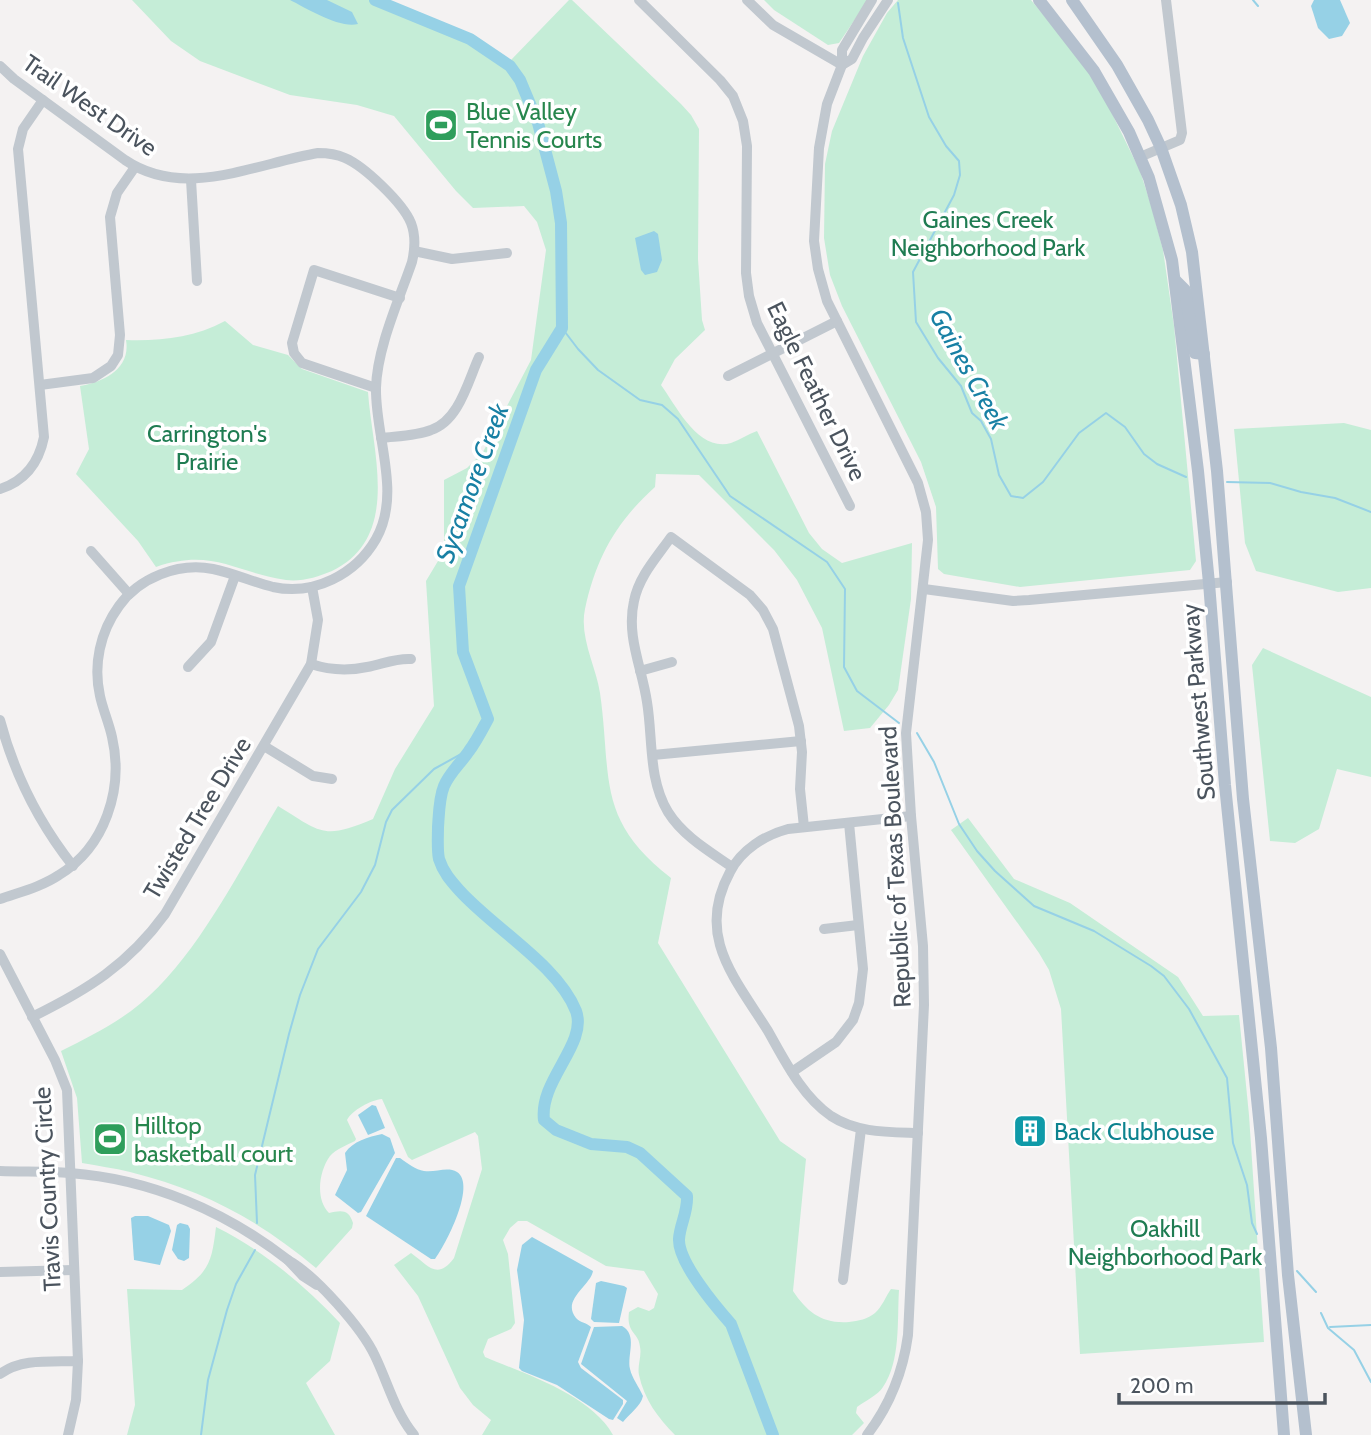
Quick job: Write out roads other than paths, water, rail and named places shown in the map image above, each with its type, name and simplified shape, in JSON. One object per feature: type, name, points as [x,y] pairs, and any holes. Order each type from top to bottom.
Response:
[{"type":"main road","name":"Southwest Parkway","points":[[1039,0],[1094,71],[1117,109],[1140,157],[1166,234],[1175,280],[1209,583],[1225,785],[1261,1138],[1284,1435]]},
{"type":"main road","name":"Southwest Parkway","points":[[1072,0],[1133,92],[1161,148],[1186,227],[1195,275],[1227,582],[1242,786],[1271,1048],[1291,1307],[1306,1435]]},
{"type":"main road","points":[[1175,280],[1185,290],[1195,353],[1204,354]]},
{"type":"main road","points":[[1273,1310],[1291,1307]]},
{"type":"street","name":"Eagle Feather Drive","points":[[639,0],[720,79],[733,96],[743,121],[747,146],[748,296],[757,323],[850,506]]},
{"type":"street","points":[[747,0],[773,24],[842,65]]},
{"type":"street","name":"Republic of Texas Boulevard","points":[[867,1435],[881,1416],[895,1388],[906,1349],[924,1026],[924,969],[906,733],[929,540],[926,512],[918,483],[837,321],[822,286],[814,241],[815,183],[827,104],[842,65],[842,50],[872,0]]},
{"type":"street","name":"Republic of Texas Boulevard","points":[[842,65],[852,59],[888,0]]},
{"type":"street","points":[[1140,157],[1180,140],[1182,133],[1166,0]]},
{"type":"street","name":"Trail West Drive","points":[[0,66],[135,167],[156,174],[191,180],[220,176],[302,156],[332,154],[355,163],[399,204],[411,223],[414,234],[414,251],[383,349],[376,388],[387,496],[385,516],[370,549],[357,563],[336,578],[312,587],[274,587],[210,568],[182,569],[153,578],[130,594],[119,606],[106,629],[98,661],[100,697],[115,754],[113,796],[100,832],[73,866],[47,882],[0,899]]},
{"type":"street","points":[[0,489],[22,477],[39,455],[44,431],[18,149],[23,129],[43,100]]},
{"type":"street","points":[[40,385],[93,378],[111,366],[118,355],[120,335],[110,217],[115,197],[135,167]]},
{"type":"street","points":[[191,180],[197,281]]},
{"type":"street","points":[[414,251],[452,259],[507,253]]},
{"type":"street","points":[[376,388],[302,363],[294,354],[292,338],[314,270],[400,298]]},
{"type":"street","points":[[728,376],[837,321]]},
{"type":"street","points":[[381,438],[429,431],[444,424],[456,408],[479,357]]},
{"type":"street","points":[[732,867],[693,839],[675,822],[659,794],[647,703],[632,632],[633,603],[642,578],[671,537],[741,587],[763,610],[773,628],[780,647],[801,740],[800,789],[804,827]]},
{"type":"street","points":[[91,551],[130,594]]},
{"type":"street","points":[[188,667],[212,642],[235,576]]},
{"type":"street","points":[[925,589],[1013,601],[1227,582]]},
{"type":"street","name":"Twisted Tree Drive","points":[[32,1017],[100,980],[148,936],[165,914],[311,664],[318,620],[312,587]]},
{"type":"street","points":[[311,664],[352,670],[392,659],[411,659]]},
{"type":"street","points":[[640,671],[672,662]]},
{"type":"street","points":[[0,720],[35,811],[47,833],[73,866]]},
{"type":"street","points":[[653,755],[801,740]]},
{"type":"street","points":[[264,746],[313,776],[332,779]]},
{"type":"street","points":[[911,816],[788,829],[770,835],[750,848],[732,867],[717,901],[716,921],[719,945],[728,967],[807,1094],[839,1121],[862,1129],[918,1133]]},
{"type":"street","points":[[792,1072],[828,1049],[843,1034],[853,1020],[859,1003],[863,977],[849,823]]},
{"type":"street","points":[[824,929],[859,925]]},
{"type":"street","name":"Travis Country Circle","points":[[0,954],[61,1073],[67,1090],[78,1361],[76,1400],[68,1435]]},
{"type":"street","points":[[843,1280],[862,1129]]},
{"type":"street","points":[[0,1171],[71,1173],[131,1183],[197,1205],[250,1232],[303,1268],[351,1319],[366,1339],[397,1409],[414,1435]]},
{"type":"street","points":[[0,1272],[74,1270]]},
{"type":"street","points":[[0,1374],[22,1364],[78,1361]]},
{"type":"water","points":[[290,0],[327,0],[352,12],[358,24],[333,21]]},
{"type":"water","points":[[1314,0],[1340,0],[1350,23],[1342,36],[1329,39],[1318,28],[1311,6]]},
{"type":"water","points":[[654,231],[658,234],[662,260],[657,272],[645,275],[641,270],[635,238]]},
{"type":"water","points":[[372,1105],[376,1106],[385,1128],[368,1135],[358,1115]]},
{"type":"water","points":[[382,1134],[390,1138],[395,1153],[358,1213],[335,1195],[347,1170],[345,1153],[366,1138]]},
{"type":"water","points":[[396,1158],[421,1170],[453,1170],[462,1179],[463,1189],[457,1216],[435,1259],[431,1259],[366,1216]]},
{"type":"water","points":[[148,1216],[169,1225],[171,1231],[160,1265],[134,1260],[131,1218]]},
{"type":"water","points":[[177,1225],[188,1225],[190,1229],[189,1258],[184,1261],[178,1259],[172,1250]]},
{"type":"water","points":[[532,1237],[593,1271],[572,1305],[576,1318],[591,1327],[578,1362],[581,1368],[623,1400],[613,1420],[557,1385],[519,1368],[524,1320],[517,1270],[522,1245]]},
{"type":"water","points":[[601,1281],[627,1288],[619,1323],[594,1322],[591,1319],[596,1283]]},
{"type":"water","points":[[622,1326],[630,1334],[630,1369],[643,1396],[623,1422],[617,1418],[627,1401],[581,1364],[594,1327]]},
{"type":"waterway","name":"Sycamore Creek","points":[[375,0],[470,39],[510,66],[520,80],[538,123],[556,191],[561,223],[562,328],[536,370],[459,586],[463,652],[488,719],[472,747],[449,776],[442,791],[438,827],[439,859],[450,880],[459,890],[555,978],[576,1011],[578,1024],[575,1036],[549,1091],[544,1105],[544,1120],[556,1130],[591,1144],[627,1147],[640,1153],[687,1196],[679,1239],[680,1249],[699,1284],[731,1324],[773,1435]]},
{"type":"waterway","points":[[1253,0],[1258,6]]},
{"type":"waterway","name":"Gaines Creek","points":[[898,3],[903,38],[929,117],[946,146],[959,161],[960,175],[954,195],[913,272],[916,322],[938,358],[961,386],[972,413],[981,421],[991,439],[999,475],[1011,496],[1023,498],[1043,482],[1079,433],[1106,413],[1125,427],[1144,454],[1157,464],[1186,477]]},
{"type":"waterway","points":[[562,328],[598,370],[640,400],[662,405],[678,419],[730,496],[827,562],[845,589],[844,667],[857,691],[899,723]]},
{"type":"waterway","name":"Gaines Creek","points":[[1227,482],[1270,483],[1335,498],[1371,512]]},
{"type":"waterway","points":[[917,733],[934,762],[959,824],[977,851],[995,871],[1034,906],[1094,931],[1151,966],[1164,976],[1189,1009],[1227,1078],[1233,1143],[1247,1185],[1252,1223],[1257,1234]]},
{"type":"waterway","points":[[257,1223],[255,1175],[289,1034],[300,995],[318,949],[361,892],[375,865],[386,822],[392,810],[434,769],[472,748]]},
{"type":"waterway","points":[[201,1435],[208,1380],[227,1310],[236,1284],[255,1250]]},
{"type":"waterway","points":[[1297,1271],[1316,1292]]},
{"type":"waterway","points":[[1321,1313],[1328,1328],[1354,1350],[1371,1382]]},
{"type":"waterway","points":[[1330,1327],[1371,1325]]},
{"type":"place","name":"Blue Valley Tennis Courts","points":[[441,125]]},
{"type":"place","name":"Back Clubhouse","points":[[1030,1131]]},
{"type":"place","name":"Hilltop basketball court","points":[[110,1139]]},
{"type":"park label","name":"Gaines Creek Neighborhood Park","points":[[988,233]]},
{"type":"park label","name":"Carrington's Prairie","points":[[207,447]]},
{"type":"park label","name":"Oakhill Neighborhood Park","points":[[1165,1242]]}]
